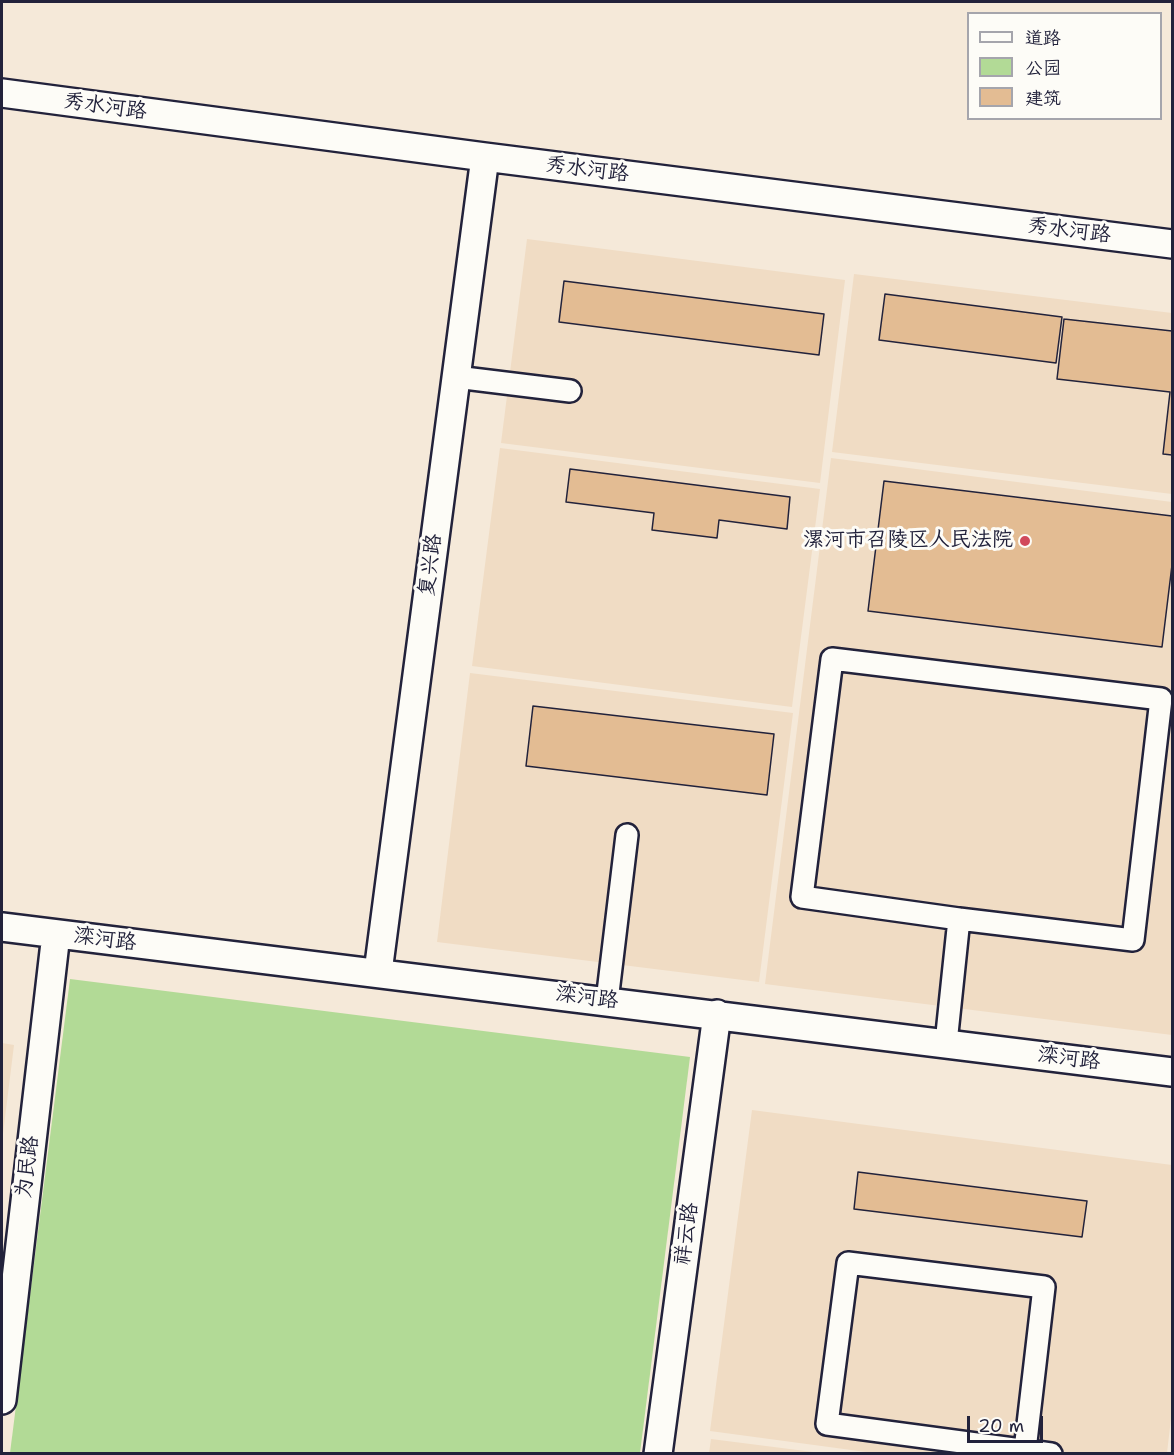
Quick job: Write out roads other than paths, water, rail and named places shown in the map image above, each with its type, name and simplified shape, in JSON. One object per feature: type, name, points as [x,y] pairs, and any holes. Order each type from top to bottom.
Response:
[{"type":"street","name":"秀水河路","points":[[2,93],[485,158],[1173,244]]},
{"type":"street","name":"复兴路","points":[[378,972],[485,158]]},
{"type":"street","points":[[456,377],[570,391]]},
{"type":"street","points":[[832,658],[1161,699],[1133,940],[959,919],[802,897],[832,658]]},
{"type":"street","points":[[607,1001],[627,835]]},
{"type":"street","points":[[946,1043],[959,919]]},
{"type":"street","name":"滦河路","points":[[2,927],[1173,1072]]},
{"type":"street","name":"为民路","points":[[2,1400],[8,1283],[56,934]]},
{"type":"street","name":"祥云路","points":[[658,1454],[717,1014]]},
{"type":"street","points":[[1025,1450],[1044,1287],[848,1263],[827,1424],[1051,1454]]},
{"type":"place","name":"漯河市召陵区人民法院","points":[[1025,541]]}]
